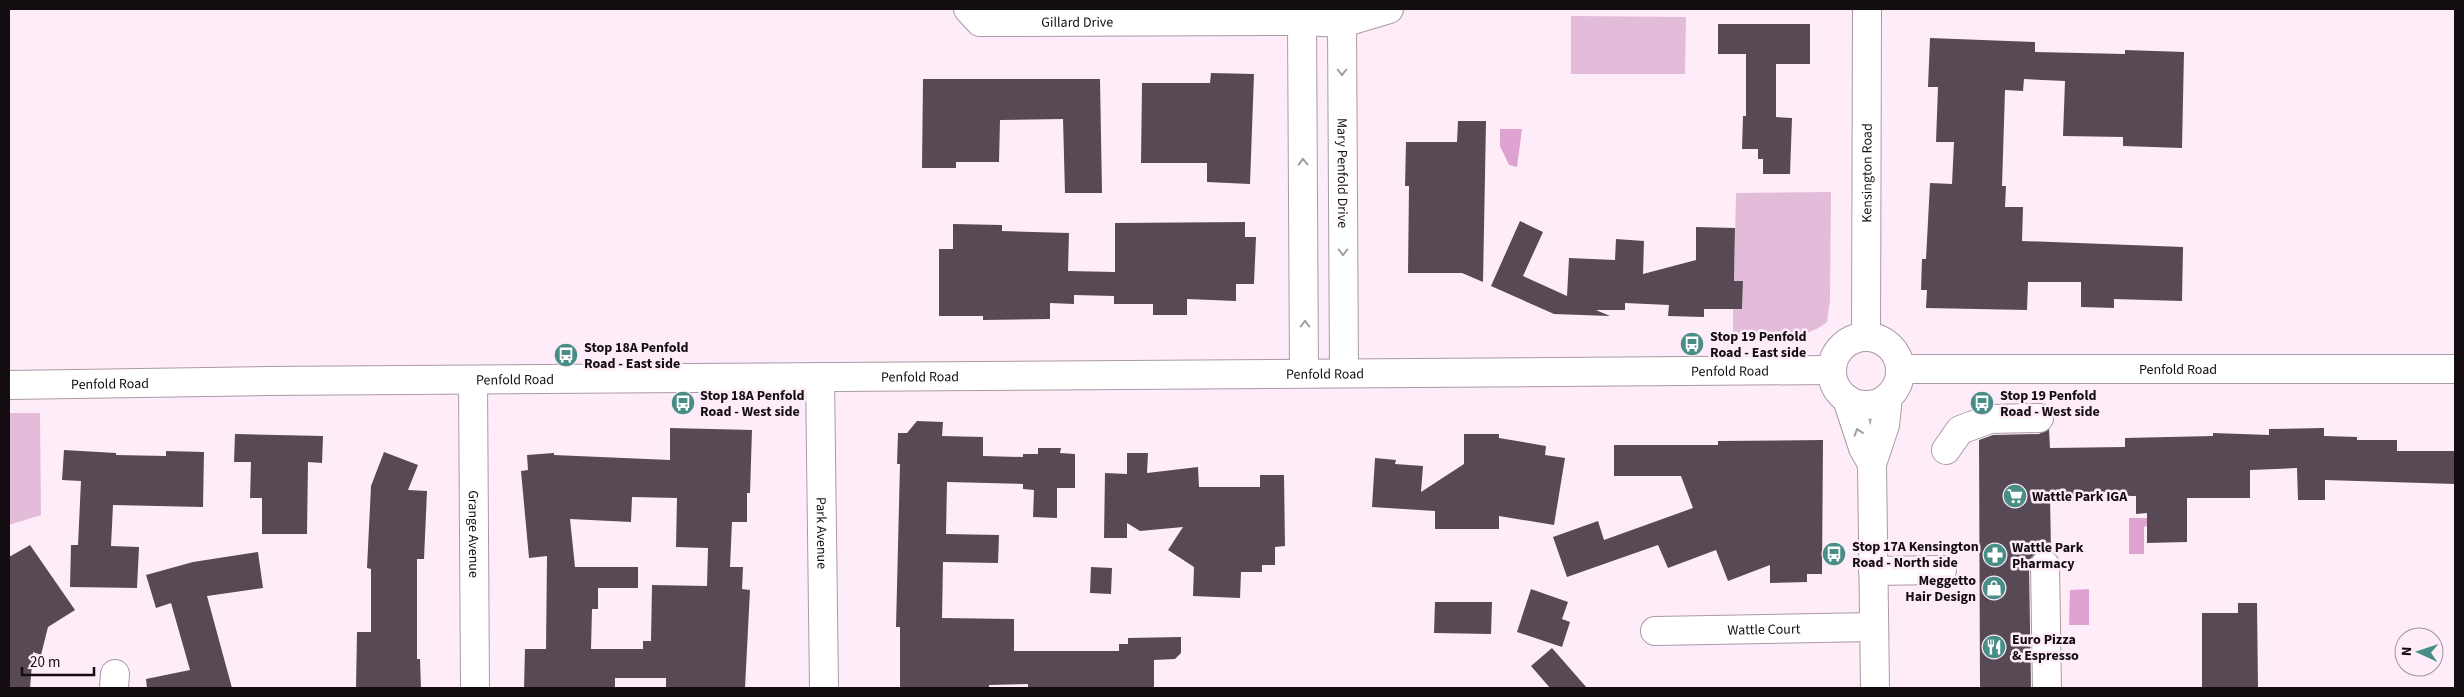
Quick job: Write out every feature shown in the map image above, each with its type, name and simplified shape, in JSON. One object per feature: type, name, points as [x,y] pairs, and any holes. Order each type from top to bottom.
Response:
[{"type":"street","name":"Gillard Drive","points":[[968,9],[980,22],[1302,21],[1342,23]]},
{"type":"street","points":[[1342,23],[1389,9]]},
{"type":"street","name":"Kensington Road","points":[[1866,337],[1867,9]]},
{"type":"street","points":[[1302,21],[1304,373]]},
{"type":"street","name":"Mary Penfold Drive","points":[[1342,23],[1344,373]]},
{"type":"street","points":[[1866,337],[1886,343],[1896,354],[1900,369],[1895,389],[1888,397],[1879,403],[1868,405],[1857,404],[1846,399],[1838,391],[1832,370],[1834,359],[1847,343],[1866,337]]},
{"type":"street","name":"Penfold Road","points":[[1900,369],[2455,369]]},
{"type":"street","name":"Penfold Road","points":[[9,385],[1832,370]]},
{"type":"street","name":"Park Avenue","points":[[820,377],[824,688]]},
{"type":"street","name":"Grange Avenue","points":[[473,380],[475,688]]},
{"type":"street","points":[[1874,688],[1872,464],[1885,425],[1888,397]]},
{"type":"street","points":[[1846,399],[1863,448],[1872,464]]},
{"type":"street","points":[[1946,450],[1960,430],[1990,419],[2039,418]]},
{"type":"street","points":[[2045,565],[2047,688]]},
{"type":"street","points":[[1874,571],[1942,570]]},
{"type":"street","name":"Wattle Court","points":[[1655,631],[1873,628]]},
{"type":"shaded area","points":[[1571,16],[1686,17],[1685,74],[1571,74]]},
{"type":"shaded area","points":[[1500,129],[1522,129],[1517,167],[1509,165],[1500,146]]},
{"type":"shaded area","points":[[1831,192],[1830,300],[1827,322],[1817,329],[1794,336],[1782,338],[1733,338],[1733,309],[1742,309],[1743,282],[1734,281],[1736,193]]},
{"type":"shaded area","points":[[9,413],[40,413],[41,515],[9,525]]},
{"type":"shaded area","points":[[2129,518],[2147,518],[2147,526],[2144,527],[2144,554],[2129,554]]},
{"type":"shaded area","points":[[2089,589],[2089,625],[2069,625],[2070,590]]},
{"type":"building","points":[[1718,24],[1810,24],[1810,64],[1776,64],[1776,117],[1792,118],[1790,174],[1763,174],[1763,159],[1758,159],[1758,149],[1742,149],[1743,116],[1746,116],[1746,54],[1718,54]]},
{"type":"building","points":[[1930,38],[2035,42],[2035,52],[2125,54],[2125,50],[2184,52],[2182,148],[2123,146],[2123,137],[2063,136],[2065,81],[2024,79],[2023,91],[2005,90],[2002,186],[2006,186],[2005,207],[2023,207],[2022,241],[2183,247],[2182,301],[2114,299],[2114,308],[2081,307],[2081,282],[2028,282],[2027,310],[1926,308],[1927,290],[1921,290],[1922,259],[1926,259],[1930,183],[1952,184],[1954,142],[1936,142],[1938,87],[1928,87]]},
{"type":"building","points":[[1211,73],[1254,74],[1250,184],[1207,182],[1207,163],[1141,163],[1142,83],[1210,83]]},
{"type":"building","points":[[923,79],[1100,79],[1102,193],[1065,193],[1063,119],[1000,120],[999,162],[956,162],[956,168],[922,168]]},
{"type":"building","points":[[1458,121],[1486,121],[1483,282],[1462,273],[1408,273],[1409,186],[1405,186],[1406,142],[1457,142]]},
{"type":"building","points":[[1520,221],[1543,232],[1523,276],[1567,296],[1569,258],[1615,260],[1616,239],[1644,241],[1643,274],[1696,260],[1696,227],[1735,228],[1734,281],[1743,281],[1742,309],[1704,309],[1704,317],[1668,316],[1669,305],[1625,303],[1625,310],[1596,310],[1610,316],[1554,314],[1491,286]]},
{"type":"building","points":[[1245,222],[1245,237],[1256,237],[1254,284],[1236,284],[1236,301],[1187,299],[1187,315],[1153,315],[1153,304],[1114,304],[1114,296],[1074,295],[1074,304],[1050,303],[1050,319],[983,320],[983,316],[939,316],[939,249],[953,249],[953,224],[1002,225],[1002,231],[1069,233],[1068,271],[1115,272],[1115,223]]},
{"type":"building","points":[[917,421],[943,422],[942,436],[983,437],[983,456],[1023,457],[1023,454],[1038,454],[1038,448],[1061,448],[1060,453],[1075,454],[1075,488],[1057,488],[1057,518],[1033,517],[1034,490],[1023,489],[1023,484],[947,482],[946,534],[999,535],[998,563],[943,562],[942,618],[1014,619],[1014,651],[1119,651],[1119,644],[1128,644],[1128,638],[1181,637],[1181,653],[1175,659],[1154,660],[1154,688],[1028,688],[1028,684],[989,685],[989,688],[900,688],[900,627],[896,627],[900,464],[897,464],[898,433],[907,433]]},
{"type":"building","points":[[670,428],[752,430],[750,493],[747,493],[747,522],[732,522],[730,567],[743,567],[742,589],[750,590],[745,688],[666,688],[666,678],[615,678],[615,688],[524,688],[525,649],[546,649],[547,556],[529,558],[521,471],[528,470],[527,455],[554,453],[554,455],[670,460]],"holes":[[[632,497],[677,498],[676,547],[708,548],[707,586],[652,585],[651,641],[643,641],[643,649],[591,649],[592,609],[598,609],[598,588],[638,588],[638,567],[575,567],[570,519],[631,522]]]},
{"type":"building","points":[[2324,428],[2324,436],[2357,437],[2357,440],[2397,440],[2397,451],[2455,451],[2455,484],[2325,480],[2325,500],[2298,500],[2297,468],[2250,470],[2250,498],[2187,498],[2187,542],[2147,543],[2147,513],[2136,514],[2136,496],[2050,495],[2051,551],[2044,549],[2037,552],[2031,558],[2029,565],[2031,688],[1980,688],[1979,440],[1993,435],[2039,434],[2049,429],[2050,448],[2125,447],[2125,438],[2213,436],[2213,433],[2269,435],[2269,429]]},
{"type":"building","points":[[235,434],[323,436],[322,463],[308,462],[307,534],[262,534],[262,498],[250,498],[251,462],[234,462]]},
{"type":"building","points":[[1464,434],[1499,434],[1499,438],[1546,446],[1545,455],[1565,458],[1554,525],[1499,516],[1499,529],[1435,529],[1435,511],[1372,507],[1375,458],[1396,460],[1395,464],[1423,466],[1421,492],[1464,464]]},
{"type":"building","points":[[1823,440],[1822,574],[1807,574],[1807,582],[1770,583],[1770,565],[1728,581],[1716,550],[1668,568],[1658,545],[1567,577],[1553,537],[1598,521],[1604,540],[1693,508],[1681,476],[1614,476],[1614,445],[1718,445],[1718,441]]},
{"type":"building","points":[[64,450],[116,453],[116,455],[166,456],[166,451],[204,452],[203,507],[113,505],[111,546],[139,547],[137,588],[70,587],[71,545],[78,545],[81,481],[62,480]]},
{"type":"building","points":[[384,452],[418,465],[408,490],[427,491],[424,559],[417,559],[417,659],[420,659],[421,688],[356,688],[357,632],[371,632],[371,569],[367,568],[371,486]]},
{"type":"building","points":[[1127,453],[1148,453],[1147,473],[1198,467],[1199,487],[1260,487],[1260,475],[1284,475],[1285,546],[1275,547],[1275,565],[1262,565],[1262,572],[1241,572],[1240,598],[1193,596],[1194,567],[1168,550],[1183,527],[1140,531],[1127,523],[1127,538],[1104,538],[1105,473],[1127,474]]},
{"type":"building","points":[[30,545],[75,610],[48,627],[41,655],[33,652],[30,688],[9,688],[9,557]]},
{"type":"building","points":[[258,552],[263,588],[207,596],[232,688],[147,688],[146,679],[190,670],[171,603],[156,608],[146,575],[193,562]]},
{"type":"building","points":[[1091,567],[1112,568],[1111,594],[1090,593]]},
{"type":"building","points":[[1531,589],[1568,602],[1562,619],[1570,622],[1562,647],[1517,632]]},
{"type":"building","points":[[1435,602],[1492,602],[1491,634],[1434,633]]},
{"type":"building","points":[[2238,603],[2257,603],[2258,688],[2202,688],[2202,613],[2238,613]]},
{"type":"building","points":[[1552,648],[1587,688],[1550,688],[1531,666]]},
{"type":"place","name":"Stop 19 Penfold Road - East side","points":[[1692,344]]},
{"type":"place","name":"Stop 18A Penfold Road - East side","points":[[566,355]]},
{"type":"place","name":"Stop 18A Penfold Road - West side","points":[[683,403]]},
{"type":"place","name":"Stop 19 Penfold Road - West side","points":[[1982,403]]},
{"type":"place","name":"Wattle Park IGA","points":[[2015,496]]},
{"type":"place","name":"Stop 17A Kensington Road - North side","points":[[1834,554]]},
{"type":"place","name":"Wattle Park Pharmacy","points":[[1995,555]]},
{"type":"place","name":"Meggetto Hair Design","points":[[1994,588]]},
{"type":"place","name":"Euro Pizza & Espresso","points":[[1994,647]]}]
